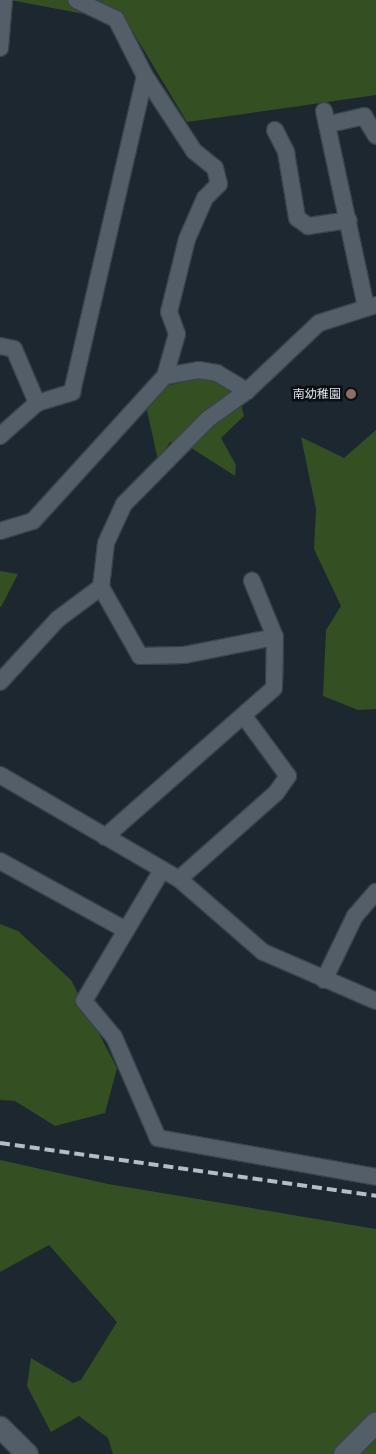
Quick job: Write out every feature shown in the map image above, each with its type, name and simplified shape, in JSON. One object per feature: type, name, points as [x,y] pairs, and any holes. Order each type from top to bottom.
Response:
[{"type":"street","points":[[0,531],[33,521],[165,376],[177,334],[169,312],[187,239],[205,198],[219,184],[214,168],[194,151],[145,76],[116,19],[76,0]]},
{"type":"street","points":[[0,48],[2,7]]},
{"type":"street","points":[[0,436],[37,403],[72,392],[145,76]]},
{"type":"street","points":[[274,637],[184,656],[145,658],[134,650],[101,587],[106,543],[124,504],[208,419],[248,391],[319,324],[371,306],[349,220],[327,117],[364,116],[376,136]]},
{"type":"street","points":[[275,130],[286,152],[297,218],[308,226],[349,220]]},
{"type":"street","points":[[0,346],[14,349],[37,403]]},
{"type":"street","points":[[165,376],[198,370],[217,373],[248,391]]},
{"type":"street","points":[[106,837],[274,688],[274,637],[252,581]]},
{"type":"street","points":[[0,682],[58,619],[101,587]]},
{"type":"street","points":[[179,879],[276,793],[288,776],[244,716]]},
{"type":"street","points":[[0,775],[179,879],[263,952],[376,1001]]},
{"type":"street","points":[[0,861],[126,930]]},
{"type":"street","points":[[162,870],[84,1001],[114,1037],[158,1138],[376,1177]]},
{"type":"street","points":[[324,980],[355,916],[376,892]]},
{"type":"street","points":[[344,1454],[376,1422]]},
{"type":"street","points":[[0,1427],[28,1454]]},
{"type":"green space","points":[[10,0],[376,0],[376,95],[187,122],[127,22]]},
{"type":"green space","points":[[213,374],[238,393],[244,416],[221,438],[236,465],[235,476],[193,449],[170,442],[158,460],[146,406],[167,386]]},
{"type":"green space","points":[[376,430],[376,709],[358,710],[323,696],[326,630],[341,606],[314,549],[316,509],[301,437],[344,458]]},
{"type":"green space","points":[[0,571],[18,574],[1,607],[0,607]]},
{"type":"green space","points":[[0,924],[18,931],[71,980],[117,1068],[105,1113],[55,1126],[15,1101],[0,1100]]},
{"type":"green space","points":[[0,1160],[108,1184],[376,1229],[376,1454],[113,1454],[108,1438],[79,1416],[51,1432],[27,1386],[31,1358],[73,1383],[81,1380],[117,1322],[49,1245],[0,1272]]},
{"type":"railway","points":[[0,1143],[376,1196]]},
{"type":"place","name":"南幼稚園","points":[[351,394]]}]
